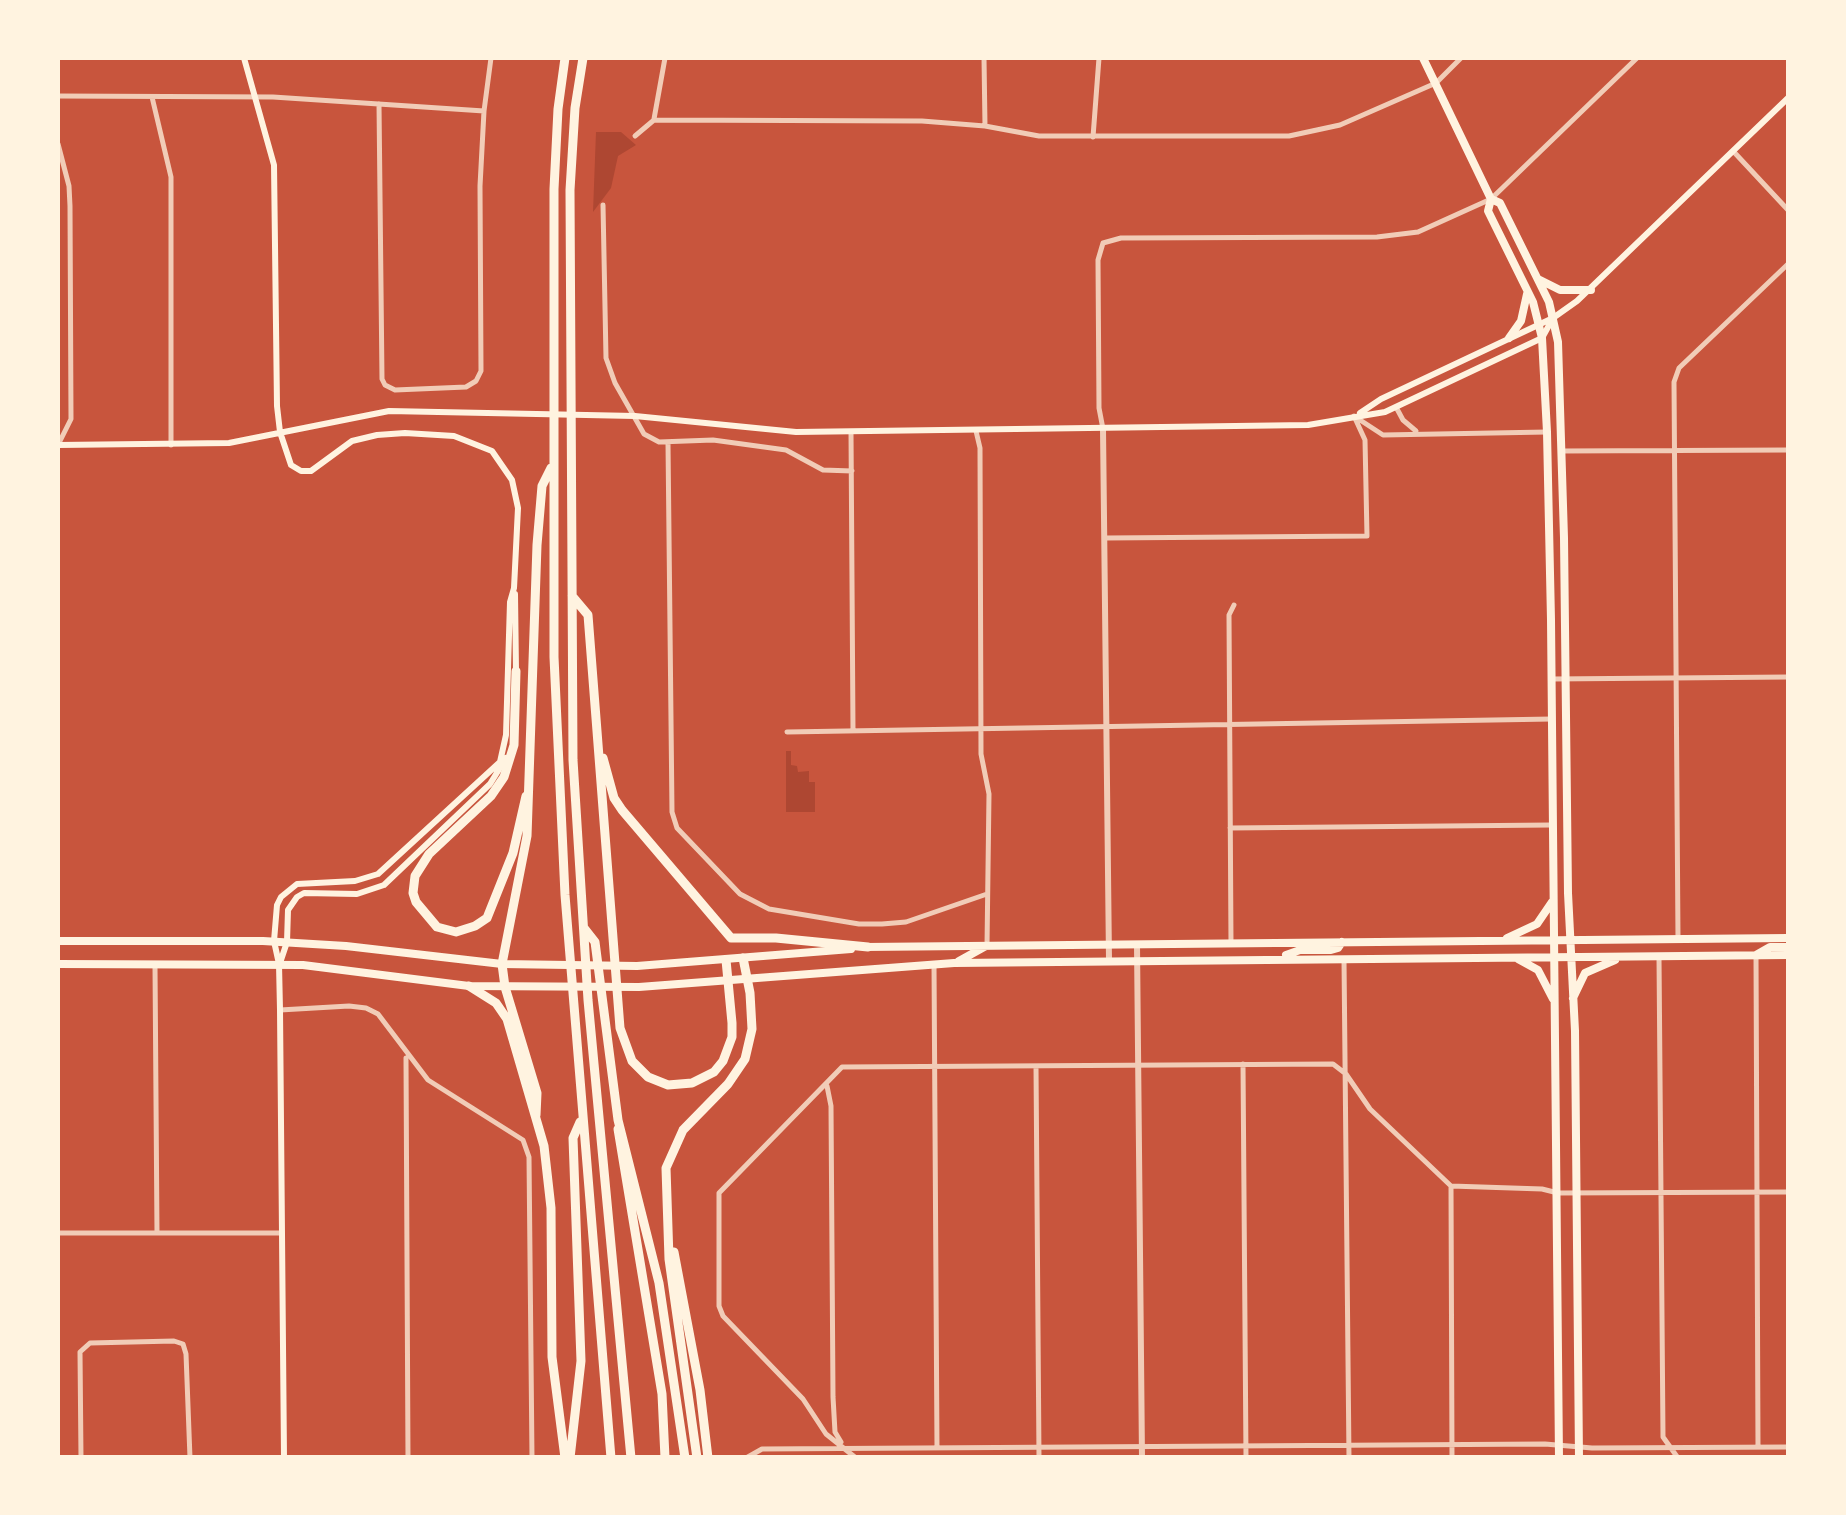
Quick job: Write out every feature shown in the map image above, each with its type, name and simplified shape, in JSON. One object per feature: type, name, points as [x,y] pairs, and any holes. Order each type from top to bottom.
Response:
[{"type":"highway","points":[[565,58],[554,189],[556,728],[581,1120],[611,1458]]},
{"type":"highway","points":[[582,58],[570,177],[573,760],[582,925],[631,1458]]},
{"type":"highway","points":[[536,1115],[536,1093],[502,964],[527,836],[537,546],[542,486],[554,464]]},
{"type":"highway","points":[[572,596],[588,615],[620,1028],[626,1050],[639,1069],[668,1086],[692,1084],[714,1072],[732,1037],[726,960]]},
{"type":"highway","points":[[516,670],[514,745],[504,777],[491,796],[428,854],[415,876],[416,902],[437,927],[456,932],[487,918],[508,869],[528,789]]},
{"type":"highway","points":[[596,731],[609,783],[622,810],[731,938],[868,947]]},
{"type":"highway","points":[[582,925],[595,942],[618,1120],[659,1282],[685,1458]]},
{"type":"highway","points":[[697,1458],[666,1215],[666,1168],[673,1147],[690,1121],[728,1084],[745,1058],[752,1028],[743,958]]},
{"type":"highway","points":[[470,986],[496,1003],[507,1019],[536,1115],[550,1188],[551,1336],[568,1458]]},
{"type":"highway","points":[[568,1458],[581,1361],[573,1138],[581,1120]]},
{"type":"highway","points":[[618,1120],[617,1138],[662,1394],[665,1458]]},
{"type":"highway","points":[[666,1215],[698,1376],[708,1458]]},
{"type":"main road","points":[[244,58],[274,165],[276,377],[280,432],[290,465],[306,472],[321,466],[352,442],[377,435],[454,436],[482,445],[501,462],[516,489],[516,670],[504,764],[490,784],[384,885],[357,894],[297,897],[288,910],[286,942],[279,964]]},
{"type":"main road","points":[[1423,58],[1490,199],[1488,210],[1527,290],[1542,338],[1552,679],[1559,1458]]},
{"type":"main road","points":[[58,444],[229,443],[352,417],[412,411],[636,416],[796,432],[1280,427],[1386,412],[1542,338],[1554,318],[1591,290],[1788,98]]},
{"type":"main road","points":[[1490,199],[1500,203],[1554,318],[1558,361],[1577,1192],[1579,1458]]},
{"type":"main road","points":[[1537,278],[1560,290],[1591,290]]},
{"type":"main road","points":[[1509,338],[1521,321],[1527,290]]},
{"type":"main road","points":[[1354,416],[1381,399],[1554,318]]},
{"type":"main road","points":[[284,1458],[276,912],[287,890],[306,882],[355,881],[378,874],[500,762],[506,734],[510,602],[514,588]]},
{"type":"main road","points":[[1498,941],[1537,924],[1552,902]]},
{"type":"main road","points":[[58,941],[274,941],[502,964],[636,966],[868,947],[1788,938]]},
{"type":"main road","points":[[1283,958],[1300,950],[1331,950],[1342,942]]},
{"type":"main road","points":[[954,963],[987,946]]},
{"type":"main road","points":[[1756,955],[1770,947],[1788,947]]},
{"type":"main road","points":[[58,964],[279,964],[470,986],[639,987],[954,963],[1788,956]]},
{"type":"main road","points":[[1514,957],[1538,970],[1555,1004]]},
{"type":"main road","points":[[1572,1002],[1586,973],[1624,957]]},
{"type":"street","points":[[379,104],[382,375],[386,385],[395,390],[466,387],[481,371],[480,186],[491,58]]},
{"type":"street","points":[[636,136],[654,120],[665,58]]},
{"type":"street","points":[[984,58],[985,126]]},
{"type":"street","points":[[1093,137],[1099,58]]},
{"type":"street","points":[[654,120],[922,121],[1040,136],[1306,134],[1340,124],[1436,83],[1461,58]]},
{"type":"street","points":[[1109,960],[1106,538],[1099,408],[1098,260],[1104,243],[1121,238],[1398,237],[1418,232],[1490,199],[1637,58]]},
{"type":"street","points":[[58,96],[256,97],[484,112]]},
{"type":"street","points":[[152,97],[171,177],[171,444]]},
{"type":"street","points":[[58,144],[70,206],[71,419],[58,444]]},
{"type":"street","points":[[1734,151],[1788,210]]},
{"type":"street","points":[[603,205],[606,358],[626,403],[649,438],[668,443],[713,440],[786,450],[824,470],[852,471]]},
{"type":"street","points":[[1678,939],[1676,374],[1788,264]]},
{"type":"street","points":[[1396,406],[1410,428],[1424,432]]},
{"type":"street","points":[[1106,538],[1366,536],[1366,440],[1354,416]]},
{"type":"street","points":[[1354,416],[1382,435],[1547,432]]},
{"type":"street","points":[[976,431],[980,448],[981,754],[989,794],[987,946]]},
{"type":"street","points":[[851,432],[853,731]]},
{"type":"street","points":[[668,443],[672,812],[677,828],[740,894],[769,909],[882,924],[906,922],[987,894]]},
{"type":"street","points":[[1559,451],[1788,450]]},
{"type":"street","points":[[1231,944],[1229,616],[1234,605]]},
{"type":"street","points":[[1552,679],[1788,677]]},
{"type":"street","points":[[787,732],[1552,720]]},
{"type":"street","points":[[1230,828],[1551,824]]},
{"type":"street","points":[[1138,945],[1142,1458]]},
{"type":"street","points":[[1756,955],[1758,1448]]},
{"type":"street","points":[[1659,956],[1663,1437],[1678,1458]]},
{"type":"street","points":[[1344,958],[1349,1458]]},
{"type":"street","points":[[155,964],[157,1233]]},
{"type":"street","points":[[934,964],[937,1448]]},
{"type":"street","points":[[280,1010],[366,1008],[378,1014],[428,1080],[523,1140],[529,1157],[532,1458]]},
{"type":"street","points":[[406,1055],[408,1458]]},
{"type":"street","points":[[1242,1064],[1246,1458]]},
{"type":"street","points":[[856,1458],[826,1434],[803,1399],[723,1316],[720,1306],[719,1193],[842,1067],[1333,1064],[1346,1074],[1370,1109],[1451,1186],[1558,1193],[1788,1192]]},
{"type":"street","points":[[1036,1066],[1040,1458]]},
{"type":"street","points":[[827,1086],[831,1106],[833,1397],[835,1432],[845,1449]]},
{"type":"street","points":[[1451,1186],[1452,1458]]},
{"type":"street","points":[[58,1234],[282,1233]]},
{"type":"street","points":[[80,1458],[80,1352],[90,1343],[174,1341],[183,1344],[186,1354],[190,1458]]},
{"type":"street","points":[[746,1458],[762,1449],[1788,1447]]},
{"type":"shaded area","points":[[596,132],[621,132],[636,145],[618,156],[611,188],[593,212]]},
{"type":"shaded area","points":[[786,751],[791,751],[791,765],[797,766],[798,772],[809,771],[809,782],[815,782],[815,812],[786,812]]}]
